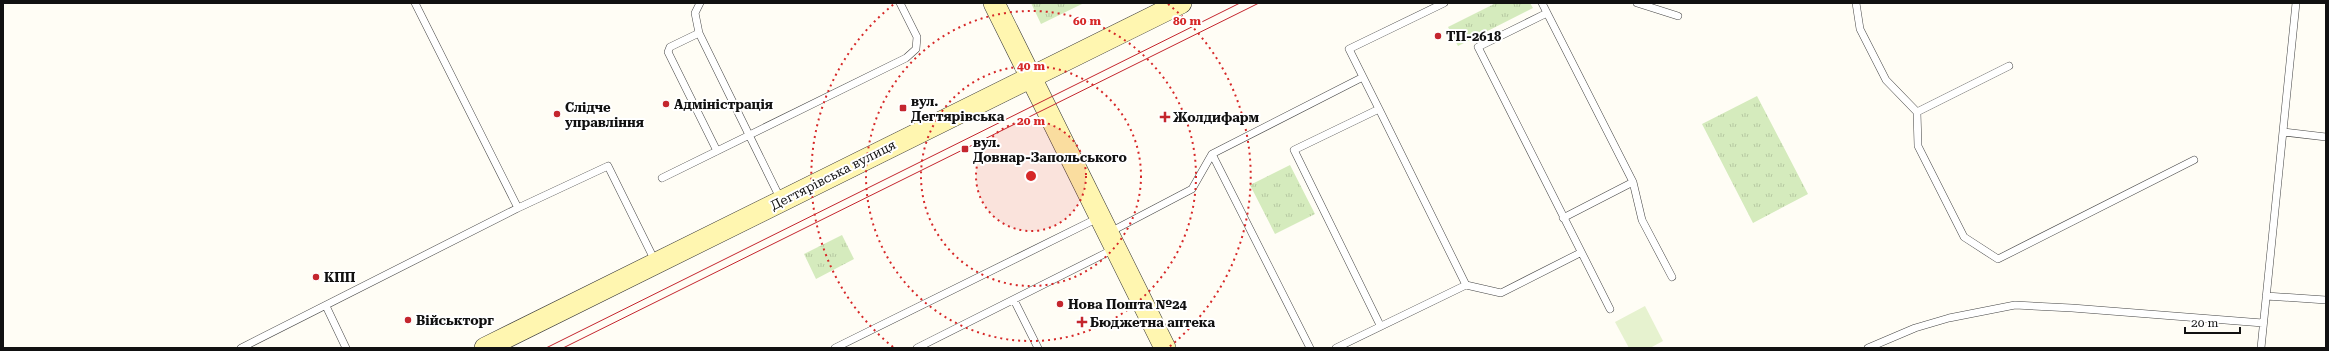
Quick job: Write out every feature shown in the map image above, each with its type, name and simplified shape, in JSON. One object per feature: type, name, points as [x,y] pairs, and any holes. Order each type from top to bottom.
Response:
[{"type":"main road","points":[[994,3],[1165,348]]},
{"type":"main road","name":"Дегтярівська вулиця","points":[[485,348],[1181,3]]},
{"type":"lane","points":[[415,3],[518,208]]},
{"type":"lane","points":[[700,3],[695,12],[699,33],[782,201]]},
{"type":"lane","points":[[662,178],[906,58],[916,49],[917,38],[900,3]]},
{"type":"lane","points":[[1444,3],[1349,49],[1466,285]]},
{"type":"lane","points":[[1542,3],[1633,182],[1642,220],[1672,277]]},
{"type":"lane","points":[[1637,3],[1678,16]]},
{"type":"lane","points":[[1856,3],[1860,29],[1886,80],[1917,112],[1918,146],[1964,237],[1998,259],[2194,160]]},
{"type":"lane","points":[[2261,348],[2296,3]]},
{"type":"lane","points":[[1547,13],[1478,48],[1580,253],[1610,308]]},
{"type":"lane","points":[[699,33],[670,47],[668,52],[717,151]]},
{"type":"lane","points":[[1917,112],[2009,66]]},
{"type":"lane","points":[[835,348],[1108,233],[1192,189],[1212,154],[1363,77]]},
{"type":"lane","points":[[1379,109],[1294,150],[1380,325]]},
{"type":"lane","points":[[2283,132],[2326,137]]},
{"type":"lane","points":[[1212,154],[1310,348]]},
{"type":"lane","points":[[241,348],[518,208],[608,166],[656,263]]},
{"type":"lane","points":[[1563,218],[1633,182]]},
{"type":"lane","points":[[917,348],[1014,300],[1108,233]]},
{"type":"lane","points":[[1336,348],[1380,325],[1466,285],[1501,293],[1580,253]]},
{"type":"lane","points":[[2266,296],[2326,300]]},
{"type":"lane","points":[[1014,300],[1037,348]]},
{"type":"lane","points":[[1868,348],[1915,328],[1942,320],[2015,305],[2263,323]]},
{"type":"lane","points":[[326,306],[346,348]]},
{"type":"green space","points":[[1031,3],[1084,3],[1041,24]]},
{"type":"green space","points":[[1496,3],[1530,3],[1533,8],[1458,46],[1448,27]]},
{"type":"green space","points":[[1757,96],[1808,194],[1753,223],[1702,124]]},
{"type":"green space","points":[[1290,165],[1315,214],[1275,234],[1250,185]]},
{"type":"green space","points":[[842,235],[854,259],[816,279],[804,254]]},
{"type":"green space","points":[[1645,306],[1663,341],[1650,348],[1629,348],[1615,322]]},
{"type":"tram line","points":[[546,348],[1240,3]]},
{"type":"tram line","points":[[563,348],[1259,3]]},
{"type":"place","name":"ТП-2618","points":[[1438,36]]},
{"type":"place","name":"Адміністрація","points":[[666,104]]},
{"type":"place","name":"вул. Дегтярівська","points":[[903,108]]},
{"type":"place","name":"Слідче управління","points":[[557,114]]},
{"type":"place","name":"Жолдифарм","points":[[1165,117]]},
{"type":"place","name":"вул. Довнар-Запольського","points":[[965,149]]},
{"type":"place","name":"КПП","points":[[316,277]]},
{"type":"place","name":"Нова Пошта №24","points":[[1060,304]]},
{"type":"place","name":"Військторг","points":[[408,320]]},
{"type":"place","name":"Бюджетна аптека","points":[[1082,322]]}]
